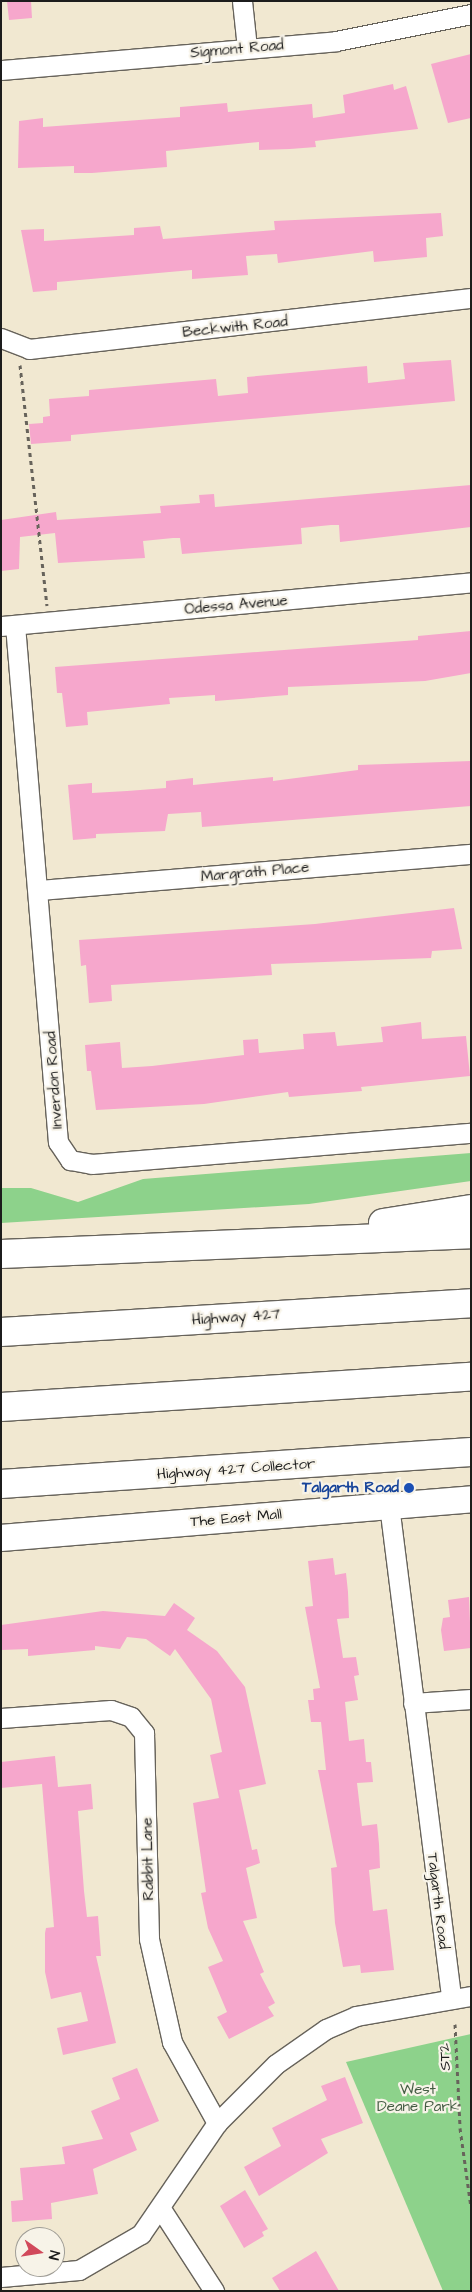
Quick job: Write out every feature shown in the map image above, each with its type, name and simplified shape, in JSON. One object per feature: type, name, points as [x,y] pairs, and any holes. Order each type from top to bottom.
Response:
[{"type":"highway","points":[[204,1247],[471,1209]]},
{"type":"highway","points":[[1,1254],[204,1247],[471,1234]]},
{"type":"highway","name":"Highway 427","points":[[1,1332],[471,1303]]},
{"type":"highway","points":[[8,1408],[471,1378]]},
{"type":"highway","name":"Highway 427 Collector","points":[[1,1484],[471,1452]]},
{"type":"main road","name":"The East Mall","points":[[1,1538],[471,1499]]},
{"type":"street","points":[[242,1],[247,48]]},
{"type":"street","name":"Sigmont Road","points":[[1,70],[382,34],[471,14]]},
{"type":"street","name":"Beckwith Road","points":[[18,347],[471,298]]},
{"type":"street","points":[[1,338],[18,347]]},
{"type":"street","name":"Odessa Avenue","points":[[8,626],[471,582]]},
{"type":"street","name":"Inverdon Road","points":[[8,626],[40,890],[58,1142],[70,1160],[92,1164],[471,1133]]},
{"type":"street","name":"Margrath Place","points":[[40,890],[471,854]]},
{"type":"street","name":"Talgarth Road","points":[[389,1505],[451,1999]]},
{"type":"street","points":[[413,1703],[471,1698]]},
{"type":"street","name":"Rabbit Lane","points":[[1,1718],[111,1710],[131,1717],[144,1733],[149,1939],[172,2042],[217,2123]]},
{"type":"street","points":[[1,2277],[79,2270],[141,2234],[161,2209],[217,2123],[276,2064],[326,2029],[356,2016],[471,1996]]},
{"type":"street","points":[[161,2209],[214,2291]]},
{"type":"path","points":[[18,347],[50,622]]},
{"type":"path","name":"ST2","points":[[454,2024],[460,2128],[471,2207]]},
{"type":"green space","points":[[471,1153],[471,1181],[309,1204],[1,1223],[1,1188],[31,1188],[78,1202],[143,1179]]},
{"type":"green space","name":"West Deane Park","points":[[471,2034],[471,2291],[443,2291],[346,2062]]},
{"type":"building","points":[[7,1],[31,1],[32,18],[9,20]]},
{"type":"building","points":[[471,54],[471,118],[448,123],[431,64]]},
{"type":"building","points":[[393,84],[394,90],[406,86],[418,129],[315,141],[316,147],[259,150],[259,142],[166,151],[167,167],[92,173],[74,173],[74,166],[18,168],[19,121],[43,118],[43,127],[180,117],[180,107],[227,103],[228,112],[312,104],[313,118],[345,113],[343,95]]},
{"type":"building","points":[[441,213],[443,236],[426,238],[427,257],[374,262],[373,251],[278,263],[277,254],[246,256],[248,275],[192,279],[192,270],[57,282],[57,290],[33,292],[21,230],[44,229],[44,241],[134,235],[134,228],[160,226],[163,239],[275,230],[274,221]]},
{"type":"building","points":[[451,360],[455,401],[71,435],[71,441],[31,444],[29,424],[43,423],[43,417],[50,416],[49,399],[89,396],[89,390],[216,379],[218,396],[248,393],[247,377],[367,366],[368,383],[405,379],[403,363]]},
{"type":"building","points":[[471,485],[471,527],[340,542],[339,525],[331,525],[301,528],[302,544],[182,554],[180,538],[173,538],[143,541],[145,558],[58,563],[55,533],[20,537],[19,569],[1,571],[1,520],[56,512],[57,520],[161,513],[160,506],[200,503],[199,495],[214,494],[215,507]]},
{"type":"building","points":[[471,631],[471,673],[425,681],[288,687],[288,695],[215,701],[215,695],[169,698],[170,704],[87,712],[88,725],[66,727],[62,693],[57,693],[55,667],[418,640],[418,636]]},
{"type":"building","points":[[471,761],[471,806],[202,827],[201,812],[168,814],[165,831],[96,834],[96,838],[73,840],[68,785],[92,783],[92,793],[127,791],[166,788],[166,781],[193,778],[193,785],[273,777],[273,781],[358,770],[358,765]]},
{"type":"building","points":[[454,908],[462,949],[432,951],[431,958],[271,964],[272,975],[111,985],[112,1001],[89,1003],[86,965],[81,966],[79,940],[315,924]]},
{"type":"building","points":[[421,1022],[422,1039],[466,1036],[470,1076],[361,1087],[362,1091],[289,1097],[288,1092],[204,1104],[96,1110],[91,1071],[87,1071],[85,1045],[120,1042],[122,1068],[152,1066],[244,1055],[243,1040],[258,1039],[259,1053],[304,1049],[303,1034],[335,1032],[337,1046],[383,1042],[381,1027]]},
{"type":"building","points":[[333,1558],[335,1575],[346,1573],[348,1592],[349,1618],[337,1619],[343,1658],[356,1657],[359,1675],[354,1676],[358,1700],[345,1702],[349,1741],[364,1739],[366,1762],[371,1762],[373,1782],[357,1783],[362,1826],[377,1824],[380,1868],[369,1870],[373,1911],[387,1909],[394,1970],[361,1973],[360,1965],[343,1967],[335,1923],[331,1868],[337,1867],[318,1770],[326,1770],[321,1722],[311,1722],[308,1700],[314,1700],[313,1689],[320,1688],[305,1607],[313,1606],[308,1561]]},
{"type":"building","points":[[469,1597],[471,1648],[444,1651],[441,1630],[443,1618],[450,1617],[448,1600]]},
{"type":"building","points":[[174,1603],[195,1618],[187,1630],[217,1651],[245,1687],[266,1784],[239,1790],[252,1850],[257,1849],[260,1863],[246,1868],[257,1918],[243,1921],[264,1972],[260,1974],[275,2003],[268,2007],[274,2016],[229,2039],[217,2017],[227,2012],[208,1967],[223,1961],[208,1928],[201,1893],[206,1892],[193,1803],[219,1798],[210,1755],[222,1752],[211,1699],[175,1649],[170,1656],[146,1639],[127,1637],[120,1649],[95,1646],[95,1650],[28,1656],[28,1649],[1,1650],[1,1625],[103,1611],[165,1616]]},
{"type":"building","points":[[55,1756],[58,1787],[91,1784],[93,1809],[78,1811],[84,1891],[87,1917],[98,1916],[101,1956],[96,1956],[116,2043],[63,2055],[57,2028],[88,2021],[81,1992],[51,1999],[45,1972],[46,1928],[54,1927],[42,1784],[1,1788],[1,1762]]},
{"type":"building","points":[[137,2068],[159,2121],[130,2133],[137,2150],[93,2169],[98,2194],[51,2203],[52,2219],[12,2222],[11,2201],[23,2200],[20,2168],[65,2164],[62,2147],[103,2139],[91,2111],[120,2099],[112,2078]]},
{"type":"building","points":[[345,2077],[363,2123],[321,2139],[328,2153],[259,2196],[244,2167],[281,2146],[272,2128],[327,2100],[321,2086]]},
{"type":"building","points":[[245,2190],[268,2229],[262,2232],[264,2236],[244,2248],[220,2206]]},
{"type":"building","points":[[316,2251],[339,2291],[280,2291],[272,2278]]},
{"type":"place","name":"Talgarth Road","points":[[409,1488]]}]
